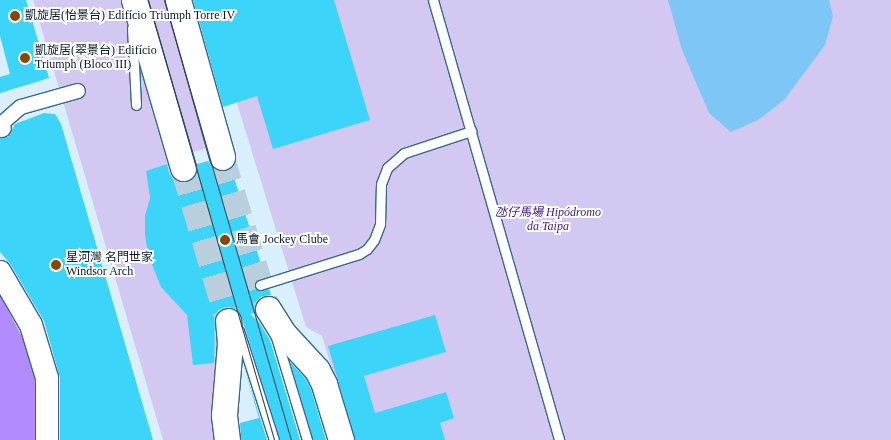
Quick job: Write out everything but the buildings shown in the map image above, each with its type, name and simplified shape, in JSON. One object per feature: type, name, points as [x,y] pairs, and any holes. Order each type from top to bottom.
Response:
[{"type":"main road","points":[[132,0],[183,168]]},
{"type":"main road","points":[[178,0],[222,156]]},
{"type":"main road","points":[[268,309],[284,334],[317,370],[324,384],[341,440]]},
{"type":"main road","points":[[227,440],[224,415],[232,320]]},
{"type":"street","points":[[1,127],[21,107],[78,91]]},
{"type":"street","points":[[0,272],[31,325],[46,378],[47,440]]},
{"type":"lane","points":[[132,0],[136,105]]},
{"type":"lane","points":[[433,0],[560,440]]},
{"type":"lane","points":[[260,285],[359,254],[367,249],[374,240],[380,224],[382,184],[387,168],[404,153],[471,131]]},
{"type":"lane","points":[[268,309],[307,440]]},
{"type":"lane","points":[[232,320],[274,440]]},
{"type":"green space","points":[[33,0],[122,0],[217,339],[217,365],[212,418],[215,440],[163,440]]},
{"type":"green space","points":[[142,0],[169,0],[211,147],[186,154]]},
{"type":"green space","name":"氹仔馬場 Hipódromo da Taipa","points":[[205,0],[891,0],[891,440],[354,440],[322,336],[306,327]]},
{"type":"shaded area","points":[[0,295],[29,350],[37,390],[38,440],[0,440]]},
{"type":"water","points":[[668,0],[829,0],[833,16],[825,45],[784,100],[758,120],[731,132],[709,113],[682,50]]},
{"type":"tunnel","points":[[222,157],[268,309]]},
{"type":"tunnel","points":[[183,168],[228,321]]},
{"type":"tram line","points":[[148,0],[274,440]]},
{"type":"tram line","points":[[164,0],[291,440]]},
{"type":"place","name":"凱旋居(怡景台) Edifício Triumph Torre IV","points":[[15,16]]},
{"type":"place","name":"凱旋居(翠景台) Edifício Triumph (Bloco III)","points":[[25,58]]},
{"type":"place","name":"馬會 Jockey Clube","points":[[225,240]]},
{"type":"place","name":"星河灣 名門世家 Windsor Arch","points":[[56,265]]}]
